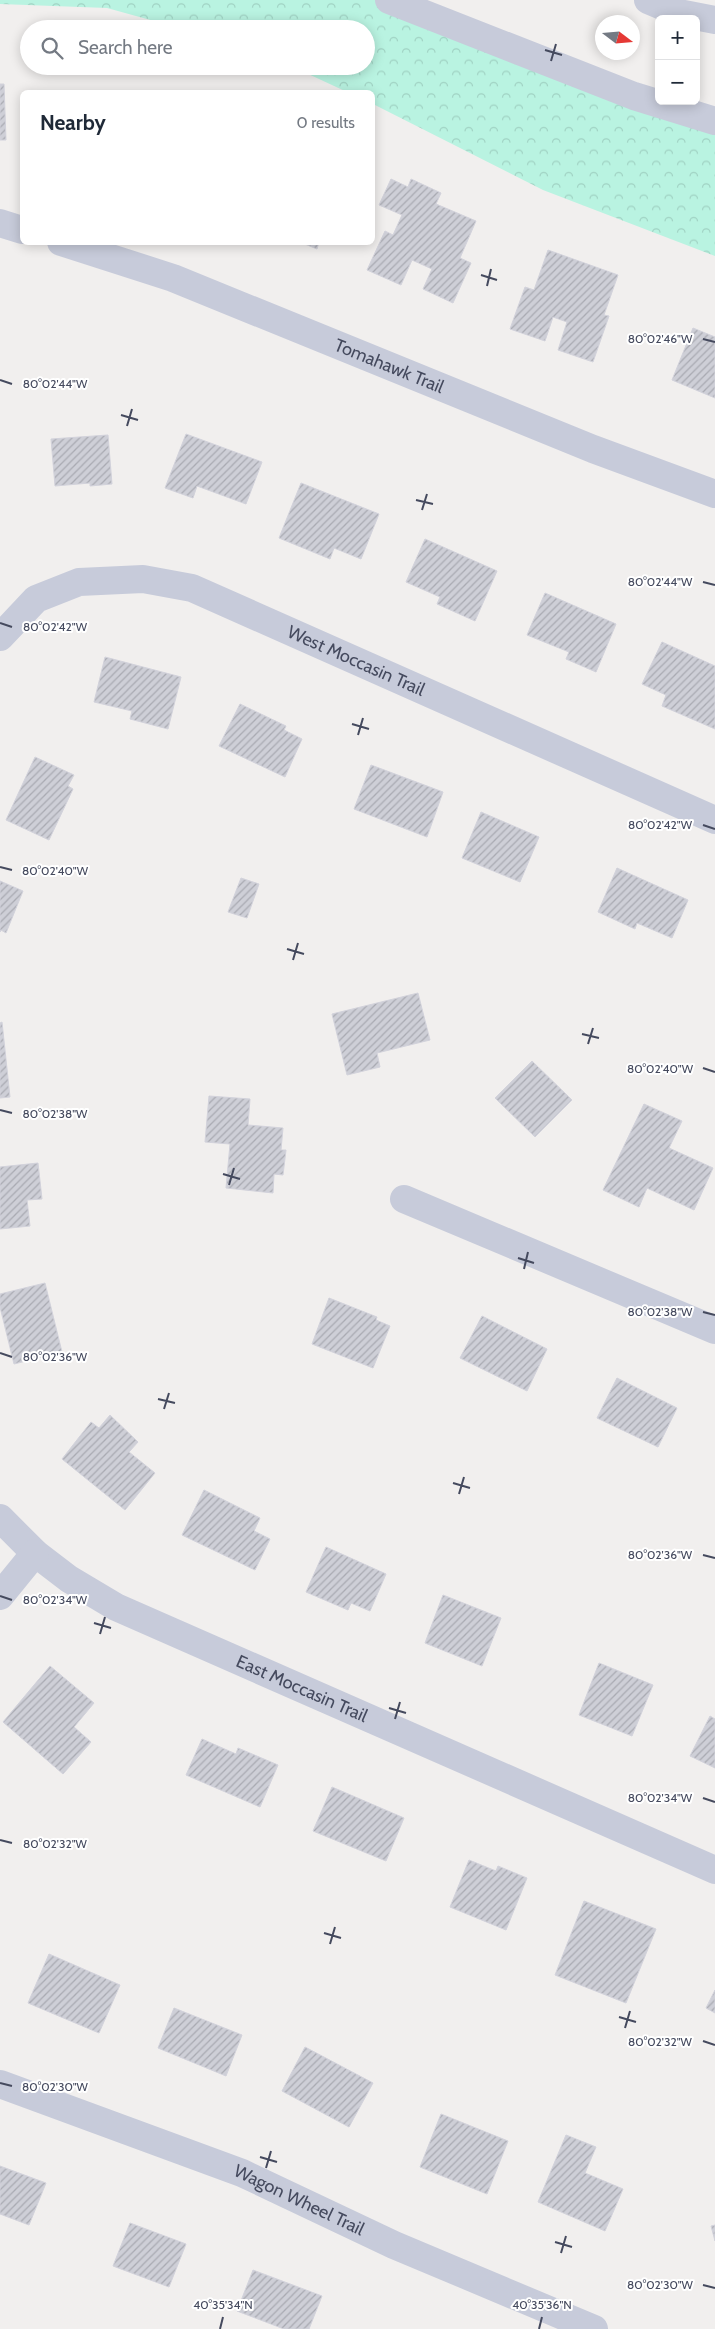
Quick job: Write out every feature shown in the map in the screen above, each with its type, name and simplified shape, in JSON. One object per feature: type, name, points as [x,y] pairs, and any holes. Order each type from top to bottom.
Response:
[{"type":"street","points":[[389,0],[634,96],[715,121]]},
{"type":"street","points":[[648,0],[680,5],[715,20]]},
{"type":"street","points":[[0,223],[20,229]]},
{"type":"street","name":"Tomahawk Trail","points":[[70,245],[173,278],[584,445],[715,494]]},
{"type":"street","name":"West Moccasin Trail","points":[[0,637],[36,599],[79,582],[143,579],[192,588],[715,820]]},
{"type":"street","points":[[404,1199],[715,1330]]},
{"type":"street","name":"East Moccasin Trail","points":[[0,1518],[35,1553],[69,1579],[116,1606],[715,1870]]},
{"type":"street","points":[[0,1596],[35,1553]]},
{"type":"street","name":"Wagon Wheel Trail","points":[[0,2084],[242,2173],[394,2245],[594,2329]]},
{"type":"green space","points":[[0,0],[389,0],[655,99],[655,105],[672,105],[715,121],[715,256],[543,190],[375,105],[375,90],[343,90],[310,75],[375,75],[375,20],[150,20],[107,8],[0,4]]},
{"type":"building","points":[[0,84],[4,84],[6,140],[0,140]]},
{"type":"building","points":[[391,179],[408,187],[411,179],[441,193],[436,204],[476,221],[460,258],[471,263],[453,303],[423,289],[432,269],[412,260],[401,285],[367,270],[385,231],[393,235],[402,215],[379,205]]},
{"type":"building","points":[[307,245],[318,245],[317,249]]},
{"type":"building","points":[[548,250],[618,275],[604,315],[609,316],[593,362],[558,350],[567,322],[553,317],[545,341],[510,329],[525,287],[534,290]]},
{"type":"building","points":[[693,328],[715,337],[715,398],[672,380]]},
{"type":"building","points":[[186,434],[262,462],[246,504],[197,486],[193,498],[165,488]]},
{"type":"building","points":[[108,435],[112,484],[90,486],[90,483],[55,486],[51,439]]},
{"type":"building","points":[[301,483],[379,514],[361,559],[334,548],[330,559],[279,538]]},
{"type":"building","points":[[425,539],[497,571],[475,621],[437,604],[440,597],[406,582]]},
{"type":"building","points":[[545,593],[616,624],[596,672],[566,659],[569,652],[527,635]]},
{"type":"building","points":[[662,642],[715,666],[715,729],[662,706],[666,695],[642,684]]},
{"type":"building","points":[[105,657],[181,677],[168,729],[130,719],[132,711],[94,702]]},
{"type":"building","points":[[240,704],[286,726],[284,730],[302,739],[285,777],[219,746]]},
{"type":"building","points":[[35,757],[74,775],[68,786],[73,789],[49,840],[6,820]]},
{"type":"building","points":[[371,765],[443,792],[427,837],[354,809]]},
{"type":"building","points":[[481,812],[539,837],[520,882],[462,858]]},
{"type":"building","points":[[617,868],[688,900],[672,938],[637,923],[635,929],[598,912]]},
{"type":"building","points":[[241,878],[259,884],[247,918],[228,912]]},
{"type":"building","points":[[0,881],[23,891],[6,933],[1,930],[0,932]]},
{"type":"building","points":[[418,993],[430,1040],[377,1053],[380,1067],[347,1075],[332,1014]]},
{"type":"building","points":[[2,1022],[10,1097],[0,1098],[0,1023]]},
{"type":"building","points":[[532,1061],[572,1100],[535,1137],[495,1098]]},
{"type":"building","points":[[209,1096],[250,1099],[248,1125],[283,1128],[281,1150],[286,1150],[283,1175],[274,1174],[273,1193],[226,1188],[230,1144],[205,1142]]},
{"type":"building","points":[[644,1104],[682,1121],[669,1148],[713,1168],[694,1210],[647,1188],[639,1207],[603,1190]]},
{"type":"building","points":[[38,1163],[42,1199],[27,1200],[30,1226],[0,1229],[0,1167]]},
{"type":"building","points":[[45,1283],[62,1352],[14,1364],[0,1307],[0,1294]]},
{"type":"building","points":[[329,1298],[377,1317],[376,1320],[390,1326],[373,1368],[312,1344]]},
{"type":"building","points":[[482,1316],[547,1349],[527,1391],[460,1358]]},
{"type":"building","points":[[617,1378],[677,1408],[658,1447],[597,1418]]},
{"type":"building","points":[[110,1415],[138,1442],[129,1452],[155,1473],[125,1510],[62,1459],[91,1422],[99,1428]]},
{"type":"building","points":[[204,1490],[260,1518],[254,1531],[270,1539],[255,1570],[182,1535]]},
{"type":"building","points":[[326,1547],[386,1574],[370,1611],[351,1603],[348,1610],[306,1592]]},
{"type":"building","points":[[443,1595],[501,1618],[482,1666],[425,1643]]},
{"type":"building","points":[[599,1663],[653,1685],[632,1736],[579,1715]]},
{"type":"building","points":[[50,1666],[94,1703],[74,1727],[91,1742],[63,1774],[3,1722]]},
{"type":"building","points":[[710,1716],[715,1719],[715,1768],[690,1756]]},
{"type":"building","points":[[202,1739],[236,1754],[238,1748],[278,1765],[260,1807],[186,1775]]},
{"type":"building","points":[[332,1787],[404,1818],[386,1861],[313,1831]]},
{"type":"building","points":[[469,1860],[496,1871],[498,1866],[527,1878],[506,1930],[450,1907]]},
{"type":"building","points":[[584,1901],[656,1929],[626,2003],[555,1975]]},
{"type":"building","points":[[49,1954],[120,1985],[99,2033],[28,2003]]},
{"type":"building","points":[[715,1990],[715,2013],[706,2008]]},
{"type":"building","points":[[174,2008],[242,2035],[226,2076],[158,2048]]},
{"type":"building","points":[[305,2047],[373,2083],[349,2127],[282,2091]]},
{"type":"building","points":[[441,2114],[508,2141],[487,2194],[420,2167]]},
{"type":"building","points":[[566,2135],[596,2147],[585,2173],[623,2189],[605,2231],[538,2202]]},
{"type":"building","points":[[0,2166],[46,2183],[29,2225],[0,2214]]},
{"type":"building","points":[[130,2223],[186,2244],[169,2287],[113,2266]]},
{"type":"building","points":[[715,2225],[715,2241],[711,2226]]},
{"type":"building","points":[[253,2270],[322,2296],[309,2329],[284,2329],[237,2311]]}]
